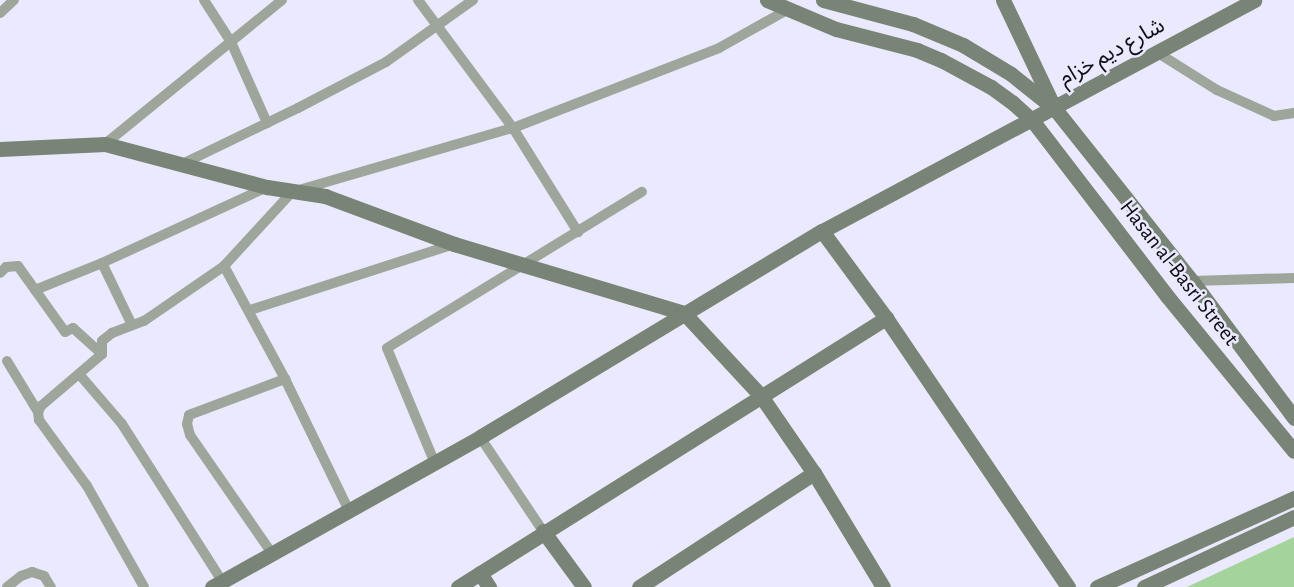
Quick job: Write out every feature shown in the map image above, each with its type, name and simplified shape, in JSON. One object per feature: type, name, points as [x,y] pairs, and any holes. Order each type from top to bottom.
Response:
[{"type":"street","points":[[0,13],[14,0]]},
{"type":"street","points":[[204,0],[231,42],[267,123]]},
{"type":"street","points":[[105,144],[282,0]]},
{"type":"street","points":[[418,0],[513,128],[578,232]]},
{"type":"street","points":[[180,165],[386,62],[473,0]]},
{"type":"street","name":"Hasan al-Basri Street","points":[[767,0],[836,30],[916,50],[941,60],[991,87],[1032,120],[1167,296],[1294,451]]},
{"type":"street","points":[[823,0],[851,3],[913,24],[963,45],[1011,74],[1055,109]]},
{"type":"street","points":[[1003,0],[1055,109]]},
{"type":"street","name":"شارع ديم خزام","points":[[217,584],[434,461],[480,438],[822,231],[1055,109],[1254,0]]},
{"type":"street","points":[[38,412],[41,406],[102,354],[102,341],[112,333],[144,321],[224,266],[292,192],[513,128],[719,48],[787,10]]},
{"type":"street","points":[[1158,53],[1217,90],[1274,116],[1294,113]]},
{"type":"street","name":"Hasan al-Basri Street","points":[[1055,109],[1192,281],[1294,418]]},
{"type":"street","points":[[0,149],[105,144],[267,187],[325,196],[454,244],[684,313],[761,396],[814,473],[883,587]]},
{"type":"street","points":[[35,290],[102,263],[267,187]]},
{"type":"street","points":[[434,461],[387,348],[642,192]]},
{"type":"street","points":[[822,231],[886,318],[1068,587]]},
{"type":"street","points":[[250,310],[454,244]]},
{"type":"street","points":[[102,263],[132,325]]},
{"type":"street","points":[[0,273],[6,267],[18,266],[65,332],[73,328],[102,354]]},
{"type":"street","points":[[224,266],[250,310],[348,509]]},
{"type":"street","points":[[1192,281],[1294,278]]},
{"type":"street","points":[[458,587],[543,531],[886,318]]},
{"type":"street","points":[[7,361],[38,412],[39,420],[87,486],[144,587]]},
{"type":"street","points":[[79,374],[122,424],[217,584]]},
{"type":"street","points":[[272,552],[212,470],[189,435],[187,424],[189,415],[196,411],[285,379]]},
{"type":"street","points":[[480,438],[584,587]]},
{"type":"street","points":[[639,587],[814,473]]},
{"type":"street","points":[[1097,587],[1294,498]]},
{"type":"street","points":[[1144,587],[1294,517]]},
{"type":"street","points":[[7,587],[21,576],[32,572],[44,576],[51,587]]},
{"type":"street","points":[[480,573],[489,587]]},
{"type":"green space","points":[[1294,537],[1294,587],[1187,587]]}]
